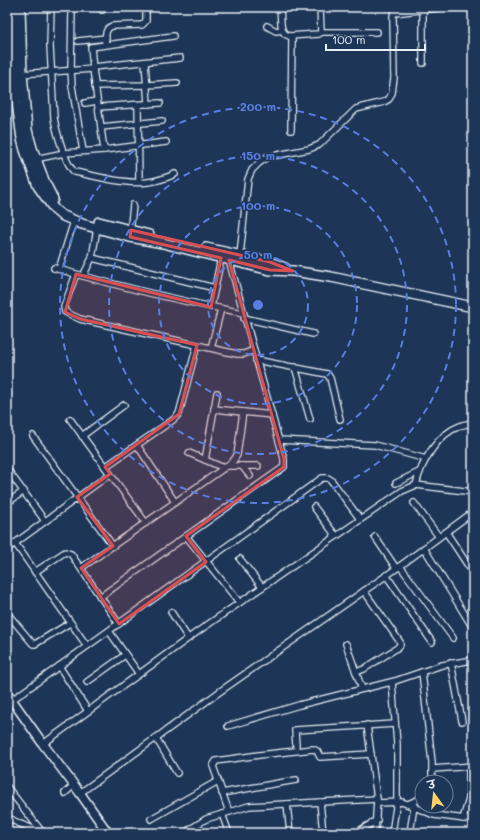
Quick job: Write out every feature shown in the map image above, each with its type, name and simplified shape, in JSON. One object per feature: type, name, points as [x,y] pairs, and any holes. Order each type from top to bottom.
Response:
[{"type":"main road","points":[[13,7],[19,74],[32,159],[38,186],[54,209],[61,215],[74,221],[97,228],[240,255],[270,262],[293,271]]},
{"type":"main road","points":[[19,74],[20,7]]},
{"type":"main road","points":[[32,159],[52,197],[64,210],[130,234],[270,270],[293,271],[332,277],[473,307]]},
{"type":"main road","points":[[7,693],[42,744],[80,793],[108,833]]},
{"type":"street","points":[[51,7],[50,46],[54,118],[64,153],[72,170],[108,179],[139,182],[157,181],[175,174]]},
{"type":"street","points":[[72,7],[71,70],[73,100],[83,151]]},
{"type":"street","points":[[105,45],[106,29],[112,26],[142,25],[145,23],[146,7]]},
{"type":"street","points":[[280,7],[282,30],[285,34],[292,36],[316,35],[321,32],[377,32]]},
{"type":"street","points":[[320,7],[321,32]]},
{"type":"street","points":[[240,255],[248,180],[252,170],[267,157],[309,149],[319,145],[356,109],[384,102],[389,99],[392,93],[394,78],[394,13],[438,8]]},
{"type":"street","points":[[423,10],[423,63]]},
{"type":"street","points":[[267,26],[276,31],[282,30]]},
{"type":"street","points":[[104,150],[91,47],[173,36]]},
{"type":"street","points":[[291,130],[292,36]]},
{"type":"street","points":[[78,41],[106,38]]},
{"type":"street","points":[[19,74],[93,68],[180,58]]},
{"type":"street","points":[[145,62],[148,104]]},
{"type":"street","points":[[95,86],[177,83]]},
{"type":"street","points":[[85,103],[160,103]]},
{"type":"street","points":[[138,104],[139,182]]},
{"type":"street","points":[[101,127],[162,122]]},
{"type":"street","points":[[32,159],[64,153],[104,150],[166,142]]},
{"type":"street","points":[[130,234],[133,205]]},
{"type":"street","points":[[74,221],[57,268],[127,288],[221,309],[313,334]]},
{"type":"street","points":[[83,276],[92,258],[97,228]]},
{"type":"street","points":[[92,258],[215,288]]},
{"type":"street","points":[[211,307],[215,288],[225,259]]},
{"type":"street","points":[[100,597],[284,467],[284,459],[254,350],[225,259]]},
{"type":"street","points":[[76,274],[64,307],[65,312],[80,319],[237,354],[244,354],[254,350]]},
{"type":"street","points":[[212,348],[221,309]]},
{"type":"street","points":[[105,467],[173,420],[179,414],[197,345]]},
{"type":"street","points":[[256,360],[327,374],[329,376],[340,419]]},
{"type":"street","points":[[295,367],[310,419]]},
{"type":"street","points":[[205,460],[217,393]]},
{"type":"street","points":[[82,436],[124,405]]},
{"type":"street","points":[[214,409],[272,415]]},
{"type":"street","points":[[81,568],[234,460],[237,455],[243,412]]},
{"type":"street","points":[[70,419],[146,523]]},
{"type":"street","points":[[416,485],[419,472],[426,459],[441,439],[460,426],[473,423]]},
{"type":"street","points":[[33,436],[113,546]]},
{"type":"street","points":[[279,440],[375,445],[426,459]]},
{"type":"street","points":[[137,445],[175,502]]},
{"type":"street","points":[[189,453],[225,467],[258,466]]},
{"type":"street","points":[[242,466],[250,476]]},
{"type":"street","points":[[7,469],[45,521]]},
{"type":"street","points":[[396,483],[419,472]]},
{"type":"street","points":[[7,549],[110,474]]},
{"type":"street","points":[[12,700],[296,496],[325,477],[331,480],[360,519]]},
{"type":"street","points":[[42,744],[239,602],[402,491],[416,485],[473,492]]},
{"type":"street","points":[[7,503],[24,491]]},
{"type":"street","points":[[414,503],[439,537]]},
{"type":"street","points":[[314,507],[336,536]]},
{"type":"street","points":[[80,793],[473,512]]},
{"type":"street","points":[[446,532],[473,573]]},
{"type":"street","points":[[186,536],[239,602]]},
{"type":"street","points":[[375,537],[453,638]]},
{"type":"street","points":[[15,542],[87,646]]},
{"type":"street","points":[[424,548],[473,628]]},
{"type":"street","points":[[36,572],[65,552],[71,554],[119,624]]},
{"type":"street","points":[[240,559],[262,587]]},
{"type":"street","points":[[386,575],[432,642]]},
{"type":"street","points":[[356,672],[364,669],[400,645],[400,642],[364,591]]},
{"type":"street","points":[[7,612],[33,644],[70,623]]},
{"type":"street","points":[[171,612],[188,638]]},
{"type":"street","points":[[109,631],[139,674]]},
{"type":"street","points":[[346,644],[362,689]]},
{"type":"street","points":[[87,682],[125,655]]},
{"type":"street","points":[[228,726],[299,705],[392,682],[451,663],[473,660]]},
{"type":"street","points":[[451,663],[462,721]]},
{"type":"street","points":[[59,666],[88,711]]},
{"type":"street","points":[[422,672],[433,774]]},
{"type":"street","points":[[392,682],[397,749],[397,801],[392,833]]},
{"type":"street","points":[[296,746],[295,730],[395,724]]},
{"type":"street","points":[[367,725],[377,801],[375,833]]},
{"type":"street","points":[[156,738],[177,773]]},
{"type":"street","points":[[229,812],[213,766],[216,762],[313,749],[317,751],[320,757],[371,754]]},
{"type":"street","points":[[433,769],[471,766],[469,794],[463,819]]},
{"type":"street","points":[[222,793],[296,780]]},
{"type":"street","points":[[151,819],[218,781]]},
{"type":"street","points":[[65,794],[74,785]]},
{"type":"street","points":[[7,787],[43,833]]},
{"type":"street","points":[[184,833],[206,819],[249,806],[320,802],[397,801],[414,806],[410,833]]},
{"type":"street","points":[[408,804],[414,801]]},
{"type":"street","points":[[320,802],[323,833]]},
{"type":"street","points":[[287,804],[290,833]]},
{"type":"street","points":[[222,814],[229,833]]},
{"type":"street","points":[[432,814],[473,820]]},
{"type":"street","points":[[7,817],[43,833]]},
{"type":"street","points":[[356,833],[377,820]]},
{"type":"highlighted area","points":[[131,230],[270,262],[293,271],[270,270],[229,260],[284,459],[284,467],[186,536],[206,562],[119,624],[81,568],[113,546],[77,497],[110,474],[105,467],[179,414],[197,345],[80,319],[65,312],[76,274],[211,307],[221,258],[130,237]]}]
